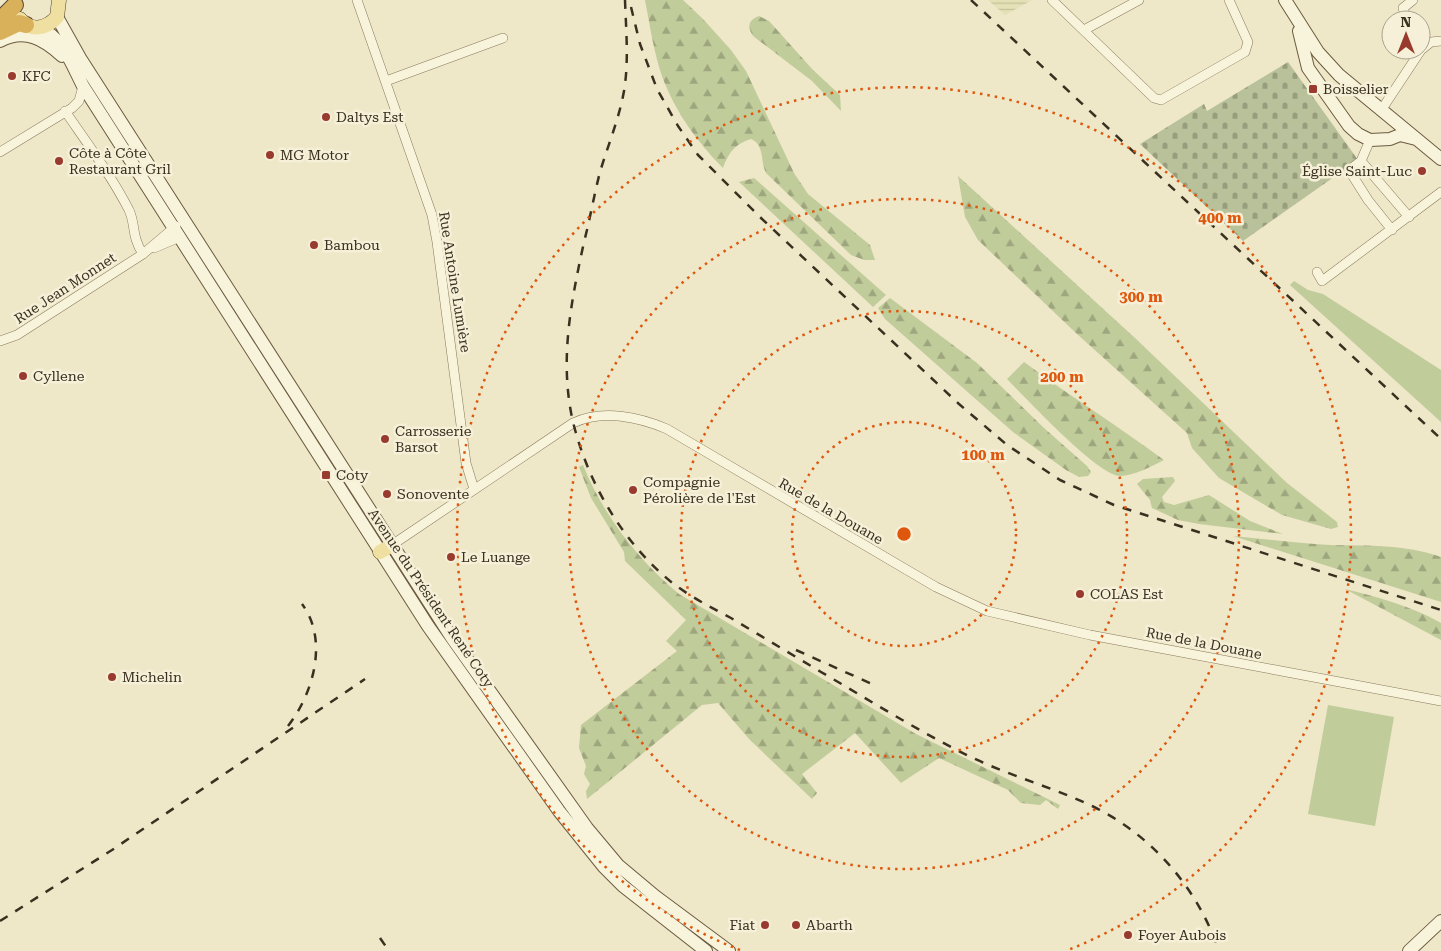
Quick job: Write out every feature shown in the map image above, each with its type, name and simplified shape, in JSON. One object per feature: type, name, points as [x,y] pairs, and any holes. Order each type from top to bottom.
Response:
[{"type":"highway","points":[[0,20],[15,2]]},
{"type":"highway","points":[[0,32],[20,23],[32,26]]},
{"type":"main road","points":[[15,2],[18,17],[32,26],[51,23],[57,17],[60,0]]},
{"type":"main road","points":[[1290,5],[1318,52],[1339,75],[1382,109],[1399,129],[1421,141],[1441,160]]},
{"type":"main road","points":[[1290,5],[1302,38],[1308,68],[1349,126],[1358,134],[1370,140],[1390,139],[1399,129]]},
{"type":"main road","name":"Avenue du Président René Coty","points":[[57,17],[80,58],[205,254],[386,548],[428,626],[577,836],[623,886],[706,951]]},
{"type":"main road","name":"Avenue du Président René Coty","points":[[32,26],[46,30],[56,39],[177,232],[386,548],[597,840],[618,865],[647,890],[729,951]]},
{"type":"main road","points":[[0,41],[16,36],[29,35],[39,38],[71,64]]},
{"type":"main road","points":[[1305,58],[1310,51],[1318,52]]},
{"type":"main road","points":[[1409,951],[1441,920]]},
{"type":"street","name":"Rue Antoine Lumière","points":[[357,0],[432,215],[466,463],[474,488]]},
{"type":"street","points":[[1052,0],[1154,98],[1161,100],[1245,52],[1248,42],[1229,0]]},
{"type":"street","points":[[1084,30],[1139,0]]},
{"type":"street","points":[[1404,10],[1403,8],[1413,0]]},
{"type":"street","points":[[386,81],[503,38]]},
{"type":"street","points":[[1382,109],[1413,60]]},
{"type":"street","points":[[0,152],[79,101],[84,86]]},
{"type":"street","points":[[65,111],[101,163],[130,213],[133,236],[142,254]]},
{"type":"street","points":[[1370,140],[1361,161],[1349,170],[1392,230]]},
{"type":"street","points":[[1361,161],[1409,217]]},
{"type":"street","points":[[1318,272],[1322,281],[1441,192]]},
{"type":"street","name":"Avenue du Président René Coty","points":[[177,232],[180,225],[205,254]]},
{"type":"street","name":"Rue Jean Monnet","points":[[0,342],[17,335],[177,232]]},
{"type":"street","name":"Rue de la Douane","points":[[386,548],[474,488],[580,420],[600,416],[637,419],[668,429],[936,587],[987,611],[1090,636],[1441,701]]},
{"type":"shaded area","points":[[988,0],[1032,0],[1005,15]]},
{"type":"green space","points":[[645,0],[683,0],[731,50],[746,71],[794,173],[808,194],[870,245],[875,260],[864,260],[851,255],[766,173],[760,149],[751,139],[741,143],[730,153],[723,168],[696,138],[674,104],[663,79],[652,40]]},
{"type":"green space","points":[[759,16],[769,21],[813,70],[840,95],[841,111],[812,81],[753,36],[749,27],[751,22]]},
{"type":"green space","points":[[1288,62],[1358,160],[1243,241],[1140,144],[1204,104],[1207,111]]},
{"type":"green space","points":[[958,176],[1135,338],[1287,483],[1337,522],[1338,527],[1331,529],[1282,515],[1219,478],[1192,448],[1187,433],[1077,334],[978,240],[965,217]]},
{"type":"green space","points":[[754,178],[886,295],[873,307],[739,182]]},
{"type":"green space","points":[[1294,281],[1308,290],[1323,294],[1441,370],[1441,422],[1290,285]]},
{"type":"green space","points":[[890,298],[977,363],[1044,428],[1087,466],[1091,472],[1088,476],[1079,477],[1066,470],[1013,432],[885,319],[878,308]]},
{"type":"green space","points":[[1024,362],[1164,460],[1137,473],[1125,476],[1109,472],[1095,463],[1045,418],[1007,379]]},
{"type":"green space","points":[[583,465],[591,484],[623,536],[650,567],[679,594],[916,734],[1060,805],[1058,809],[1046,800],[1040,805],[1021,803],[1008,790],[939,758],[901,783],[855,733],[802,774],[817,793],[812,799],[750,740],[718,703],[702,705],[587,799],[586,791],[590,784],[584,774],[586,766],[579,748],[581,725],[677,651],[666,641],[686,620],[625,561],[624,552],[591,498],[579,467]]},
{"type":"green space","points":[[1173,477],[1175,481],[1162,497],[1164,502],[1174,505],[1209,495],[1250,521],[1283,534],[1178,520],[1152,508],[1150,500],[1137,484],[1143,479]]},
{"type":"green space","points":[[1233,536],[1330,545],[1400,548],[1441,557],[1441,602]]},
{"type":"green space","points":[[1345,589],[1394,603],[1430,617],[1441,623],[1441,640]]},
{"type":"green space","points":[[1328,705],[1394,717],[1375,826],[1308,814]]},
{"type":"railway","points":[[625,0],[626,80],[622,101],[600,172],[584,242],[571,309],[567,354],[567,377],[573,422],[588,467],[609,509],[622,529],[653,565],[670,581],[692,596],[934,738],[988,765],[1094,807],[1135,833],[1154,849],[1186,886],[1199,906],[1219,951]]},
{"type":"railway","points":[[971,0],[1441,439]]},
{"type":"railway","points":[[631,7],[640,44],[657,89],[678,126],[698,155],[761,218],[959,404],[1007,445],[1060,480],[1114,505],[1441,610]]},
{"type":"railway","points":[[288,726],[297,713],[311,683],[316,650],[315,634],[310,618],[302,604]]},
{"type":"railway","points":[[796,650],[872,684]]},
{"type":"railway","points":[[0,921],[112,850],[365,679]]},
{"type":"railway","points":[[380,938],[389,951]]},
{"type":"place","name":"KFC","points":[[12,76]]},
{"type":"place","name":"Boisselier","points":[[1313,89]]},
{"type":"place","name":"Daltys Est","points":[[326,117]]},
{"type":"place","name":"MG Motor","points":[[270,155]]},
{"type":"place","name":"Côte à Côte Restaurant Gril","points":[[59,161]]},
{"type":"place","name":"Église Saint-Luc","points":[[1422,171]]},
{"type":"place","name":"Bambou","points":[[314,245]]},
{"type":"place","name":"Cyllene","points":[[23,376]]},
{"type":"place","name":"Carrosserie Barsot","points":[[385,439]]},
{"type":"place","name":"Coty","points":[[326,475]]},
{"type":"place","name":"Compagnie Pérolière de l'Est","points":[[633,490]]},
{"type":"place","name":"Sonovente","points":[[387,494]]},
{"type":"place","name":"Le Luange","points":[[451,557]]},
{"type":"place","name":"COLAS Est","points":[[1080,594]]},
{"type":"place","name":"Michelin","points":[[112,677]]},
{"type":"place","name":"Fiat","points":[[765,925]]},
{"type":"place","name":"Abarth","points":[[796,925]]},
{"type":"place","name":"Foyer Aubois","points":[[1128,935]]}]
